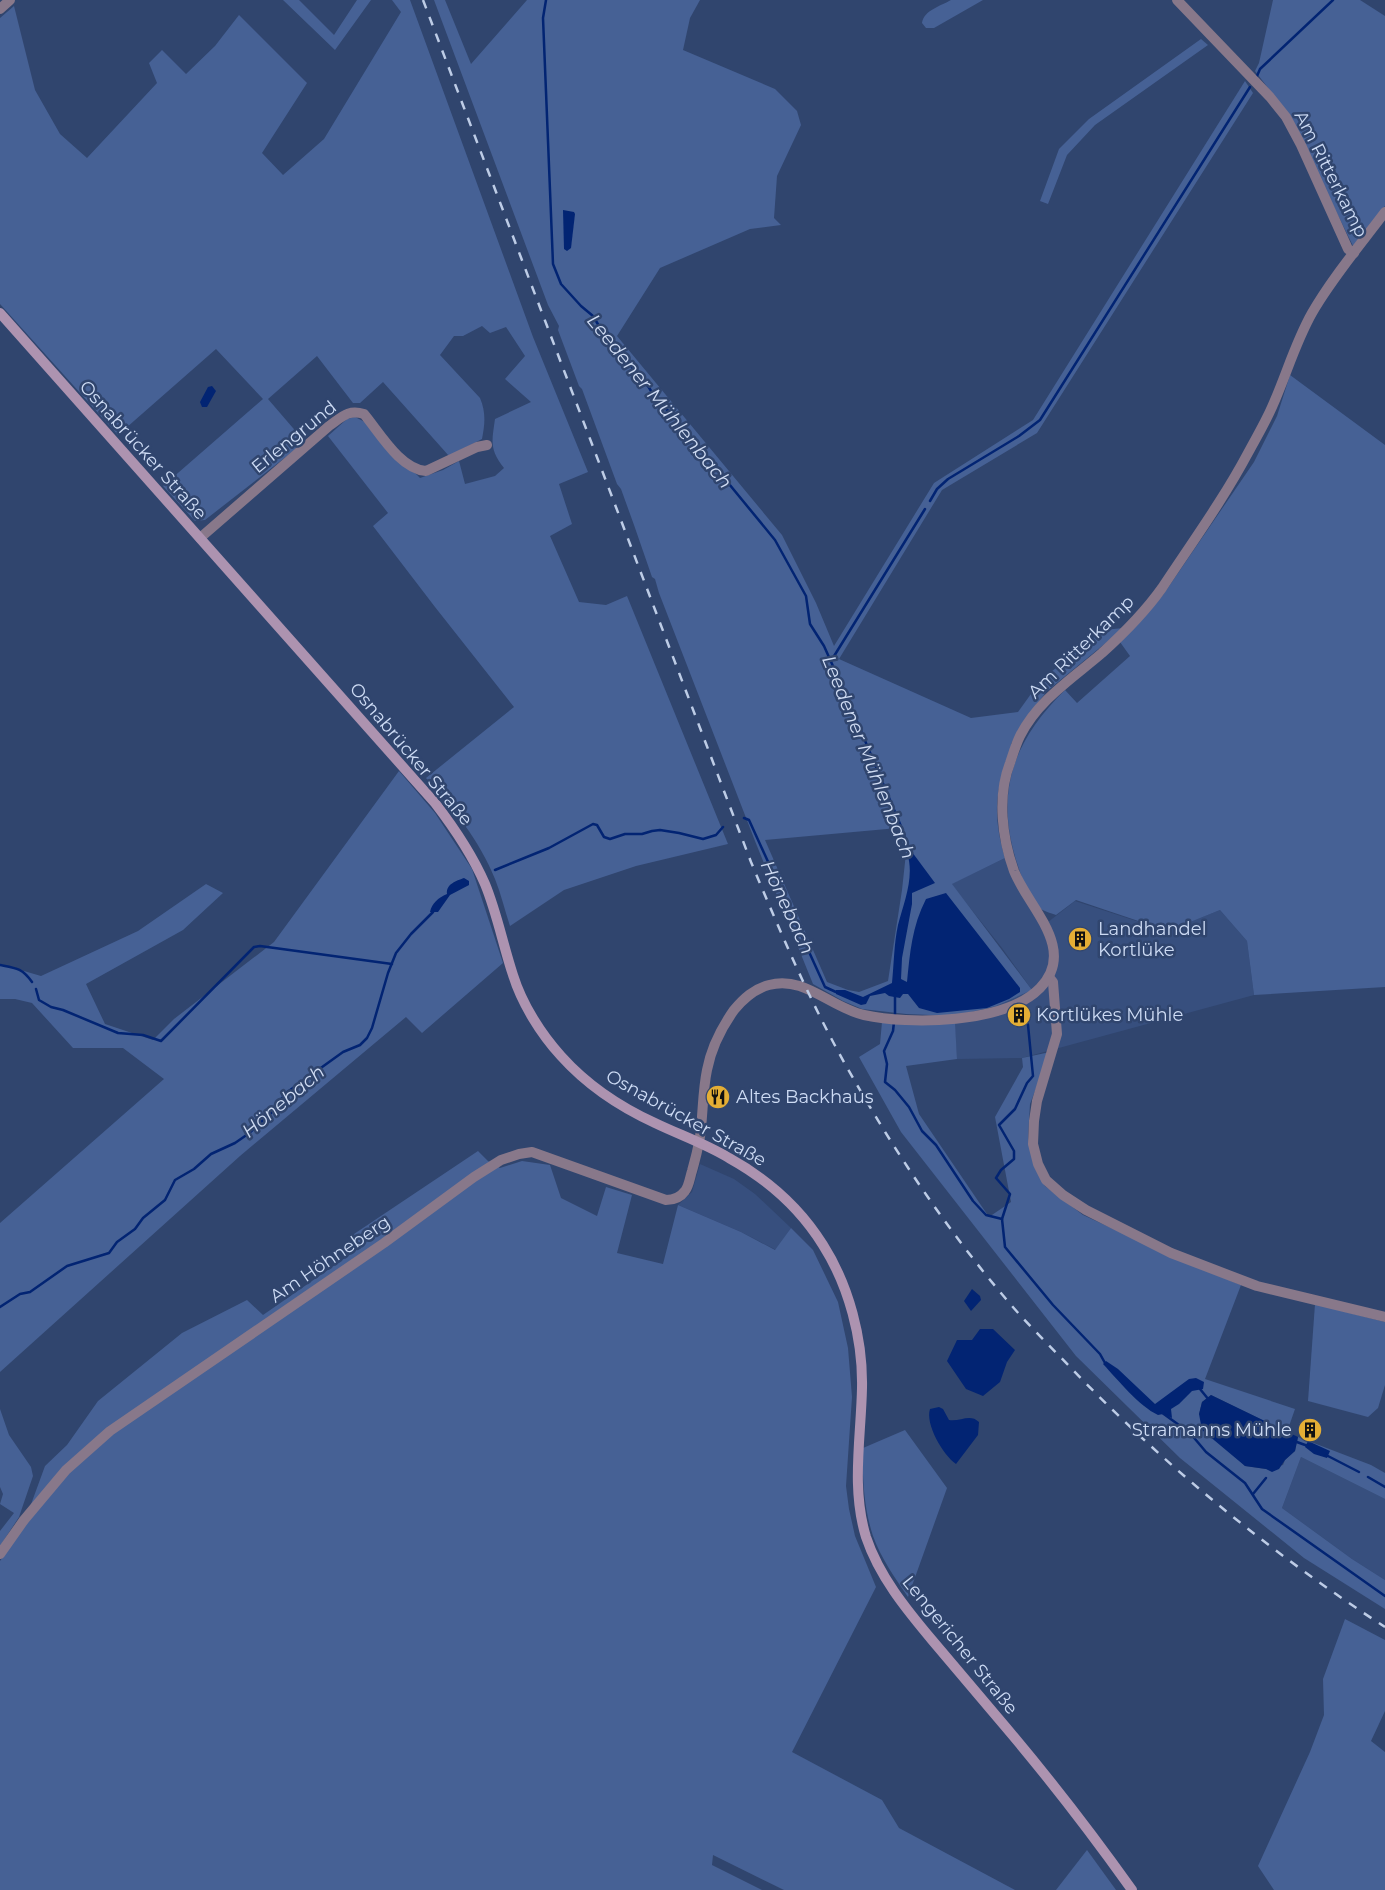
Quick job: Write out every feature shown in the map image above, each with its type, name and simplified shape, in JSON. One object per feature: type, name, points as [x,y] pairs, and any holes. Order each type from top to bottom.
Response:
[{"type":"main road","name":"Osnabrücker Straße","points":[[0,313],[435,803],[454,828],[470,851],[486,886],[514,979],[526,1005],[543,1034],[560,1055],[583,1078],[627,1109],[727,1156],[767,1182],[785,1198],[823,1245],[844,1288],[855,1324]]},
{"type":"main road","name":"Lengericher Straße","points":[[855,1324],[861,1358],[862,1384],[857,1469],[859,1506],[867,1539],[882,1573],[907,1609],[1032,1757],[1132,1890]]},
{"type":"street","points":[[0,8],[10,0]]},
{"type":"street","name":"Am Ritterkamp","points":[[1177,0],[1270,96],[1286,117],[1301,145],[1348,249],[1354,253]]},
{"type":"street","name":"Am Ritterkamp","points":[[1049,976],[1053,964],[1054,950],[1050,933],[1023,891],[1014,870],[1004,819],[1003,795],[1006,772],[1021,734],[1043,703],[1127,630],[1161,590],[1246,457],[1271,410],[1301,335],[1314,310],[1385,212]]},
{"type":"street","name":"Erlengrund","points":[[200,538],[329,426],[347,413],[356,411],[364,414],[399,456],[409,466],[417,470],[426,471],[476,447],[487,445]]},
{"type":"street","points":[[699,1143],[706,1073],[710,1057],[717,1040],[734,1011],[750,993],[765,986],[779,983],[794,983],[862,1015],[908,1020],[968,1018],[995,1012],[1021,1001],[1036,992],[1049,976],[1053,982],[1056,1034],[1037,1101],[1033,1144],[1038,1164],[1046,1180],[1062,1195],[1086,1210],[1172,1253],[1256,1286],[1385,1317]]},
{"type":"street","name":"Am Höhneberg","points":[[0,1554],[24,1520],[66,1470],[110,1431],[384,1243],[474,1177],[501,1160],[532,1152],[666,1200],[674,1200],[686,1189],[699,1143]]},
{"type":"shaded area","points":[[283,0],[299,0],[334,35],[357,0],[371,0],[335,50]]},
{"type":"shaded area","points":[[392,0],[410,0],[533,337],[588,472],[559,484],[572,524],[550,536],[579,602],[606,605],[627,596],[728,844],[636,866],[564,890],[510,926],[495,879],[482,851],[456,813],[426,778],[514,707],[373,526],[388,513],[328,436],[347,419],[355,417],[365,422],[420,478],[443,470],[459,461],[465,484],[495,476],[504,468],[496,455],[493,445],[495,419],[531,402],[505,379],[525,356],[506,327],[490,333],[482,326],[463,336],[454,336],[440,355],[480,398],[484,418],[482,439],[449,456],[383,382],[360,403],[353,403],[317,356],[268,399],[305,442],[205,520],[195,521],[163,486],[263,399],[216,349],[118,435],[0,304],[0,18],[14,6],[35,90],[60,134],[87,158],[157,83],[149,63],[162,50],[186,74],[215,46],[239,15],[307,83],[262,153],[283,175],[324,139],[401,12]]},
{"type":"shaded area","points":[[434,0],[445,0],[471,64],[527,0],[700,0],[690,18],[683,50],[775,89],[797,111],[801,125],[777,176],[774,218],[781,225],[750,229],[660,268],[617,336],[782,535],[816,603],[834,646],[934,483],[1033,420],[1245,81],[1253,93],[1037,433],[942,490],[839,659],[971,718],[1018,712],[1041,680],[1103,630],[1124,628],[1047,691],[1023,722],[1011,744],[997,801],[998,828],[1005,858],[952,884],[1032,990],[996,1006],[954,1016],[906,1014],[862,1009],[843,1001],[813,984],[755,841],[655,579],[652,577],[621,489],[617,484],[558,330],[559,326],[548,305]],"holes":[[[898,828],[906,853],[888,981],[859,992],[827,982],[765,840]]]},
{"type":"shaded area","points":[[951,0],[983,0],[934,28],[926,28],[922,23],[926,15]]},
{"type":"shaded area","points":[[1273,0],[1360,0],[1385,16],[1385,206],[1353,246],[1289,115],[1255,71],[1259,63]]},
{"type":"shaded area","points":[[1201,39],[1208,45],[1095,125],[1067,155],[1048,204],[1040,201],[1059,149],[1089,119]]},
{"type":"shaded area","points":[[563,210],[574,212],[575,214],[571,248],[567,251],[564,249]]},
{"type":"shaded area","points":[[1290,375],[1385,445],[1385,987],[1254,995],[1247,941],[1220,910],[1168,931],[1076,900],[1056,915],[1040,908],[1029,893],[1018,866],[1011,840],[1008,792],[1021,750],[1032,729],[1047,710],[1065,690],[1077,703],[1130,656],[1120,642],[1163,595],[1254,462],[1277,416]]},
{"type":"shaded area","points":[[212,386],[216,391],[207,407],[202,407],[200,402],[208,387]]},
{"type":"shaded area","points":[[399,771],[435,813],[472,869],[503,963],[422,1033],[406,1017],[240,1156],[0,1372],[0,1223],[164,1079],[123,1048],[73,1048],[32,1003],[15,999],[0,999],[0,964],[41,976],[138,931],[206,884],[223,893],[183,930],[86,984],[105,1024],[153,1040],[174,1019],[274,942]]},
{"type":"shaded area","points":[[912,852],[935,883],[912,893],[912,904],[902,958],[901,979],[907,982],[915,929],[926,899],[946,893],[1020,988],[1020,992],[987,1008],[937,1013],[919,1008],[908,994],[903,994],[900,998],[889,996],[885,993],[870,996],[866,1004],[861,1005],[836,994],[836,990],[845,990],[863,997],[892,983],[898,925],[909,880],[910,871],[907,853]]},
{"type":"shaded area","points":[[1005,858],[1043,926],[1075,901],[1167,931],[1220,910],[1247,941],[1254,995],[1022,1058],[957,1059],[954,1016],[1032,990],[1002,948],[951,884]]},
{"type":"shaded area","points":[[464,878],[469,881],[469,885],[450,895],[438,912],[430,912],[436,901],[447,894],[450,885]]},
{"type":"shaded area","points":[[882,1022],[955,1023],[957,1059],[906,1066],[919,1114],[989,1217],[1011,1202],[995,1117],[1023,1067],[1022,1058],[1050,1052],[1030,1104],[1028,1138],[1034,1166],[1045,1186],[1083,1215],[1241,1285],[1205,1379],[1295,1409],[1287,1432],[1211,1395],[1202,1402],[1199,1414],[1245,1466],[1266,1469],[1283,1465],[1285,1460],[1295,1451],[1298,1437],[1371,1465],[1385,1473],[1385,1499],[1301,1457],[1282,1508],[1352,1559],[1385,1580],[1385,1609],[1304,1558],[1180,1458],[1076,1356],[901,1132],[859,1057],[880,1044]]},
{"type":"shaded area","points":[[478,1151],[488,1161],[500,1168],[522,1161],[550,1165],[561,1198],[597,1216],[606,1187],[632,1195],[617,1253],[663,1264],[678,1205],[741,1232],[775,1250],[791,1228],[813,1250],[838,1302],[848,1348],[852,1397],[846,1486],[855,1536],[876,1587],[792,1752],[882,1800],[899,1828],[1015,1890],[784,1890],[713,1855],[712,1865],[762,1890],[0,1890],[0,1561],[22,1529],[45,1466],[67,1445],[98,1401],[182,1333],[247,1300],[263,1315],[361,1247],[354,1234]]},
{"type":"shaded area","points":[[700,1164],[734,1179],[755,1194],[791,1228],[776,1250],[741,1232],[678,1205],[692,1192]]},
{"type":"shaded area","points":[[972,1289],[980,1296],[981,1300],[971,1311],[964,1301]]},
{"type":"shaded area","points":[[1315,1304],[1385,1322],[1385,1385],[1378,1408],[1368,1417],[1308,1401]]},
{"type":"shaded area","points":[[980,1329],[993,1329],[1015,1350],[1007,1362],[1000,1382],[983,1396],[966,1389],[947,1361],[957,1340],[972,1340]]},
{"type":"shaded area","points":[[1106,1361],[1118,1369],[1155,1404],[1189,1379],[1196,1378],[1204,1382],[1203,1389],[1192,1391],[1171,1409],[1172,1418],[1163,1414],[1158,1415],[1129,1392],[1103,1364]]},
{"type":"shaded area","points":[[1211,1395],[1298,1437],[1295,1451],[1279,1469],[1272,1472],[1266,1469],[1245,1466],[1202,1430],[1199,1414],[1202,1402]]},
{"type":"shaded area","points":[[939,1407],[943,1409],[949,1420],[972,1418],[979,1422],[978,1435],[956,1464],[941,1447],[930,1423],[930,1409]]},
{"type":"shaded area","points":[[0,1409],[9,1435],[31,1467],[33,1476],[19,1517],[0,1546],[0,1531],[14,1513],[0,1504],[3,1494],[0,1487]]},
{"type":"shaded area","points":[[905,1430],[947,1488],[908,1597],[884,1560],[873,1536],[864,1493],[863,1470],[863,1448]]},
{"type":"shaded area","points":[[1308,1441],[1330,1451],[1327,1458],[1314,1454],[1305,1447]]},
{"type":"shaded area","points":[[1301,1457],[1385,1499],[1385,1580],[1352,1559],[1282,1508]]},
{"type":"shaded area","points":[[1345,1619],[1385,1640],[1385,1711],[1371,1741],[1385,1752],[1385,1890],[1274,1890],[1258,1866],[1310,1752],[1324,1715],[1323,1679]]},
{"type":"shaded area","points":[[1087,1850],[1116,1890],[1056,1890]]},
{"type":"waterway","name":"Leedener Mühlenbach","points":[[546,0],[543,18],[553,264],[561,284],[593,316],[599,326],[605,329],[632,367],[633,374],[648,386],[659,404],[670,412],[775,540],[806,596],[810,624],[824,646],[845,693],[900,824],[911,856]]},
{"type":"waterway","points":[[1257,76],[1260,69],[1333,0]]},
{"type":"waterway","points":[[930,501],[937,489],[948,479],[1019,436],[1040,420],[1250,87]]},
{"type":"waterway","points":[[831,661],[925,509]]},
{"type":"waterway","name":"Hönebach","points":[[744,818],[749,820],[825,987],[836,992]]},
{"type":"waterway","name":"Hönebach","points":[[495,870],[549,848],[593,824],[597,825],[604,837],[610,839],[625,834],[642,834],[660,830],[703,839],[716,835],[723,827]]},
{"type":"waterway","name":"Hönebach","points":[[0,1307],[20,1294],[30,1292],[67,1266],[109,1253],[117,1242],[135,1229],[143,1218],[165,1200],[175,1180],[194,1169],[211,1154],[235,1143],[248,1134],[271,1113],[286,1093],[343,1052],[360,1045],[367,1038],[372,1028],[388,973],[396,953],[411,934],[433,912]]},
{"type":"waterway","points":[[36,989],[39,1000],[51,1007],[63,1010],[118,1033],[143,1035],[161,1041],[254,947],[260,946],[392,964]]},
{"type":"waterway","points":[[0,965],[18,969],[32,982]]},
{"type":"waterway","name":"Leedener Mühlenbach","points":[[895,994],[895,1016]]},
{"type":"waterway","points":[[1002,1219],[1010,1194],[996,1178],[1001,1170],[1014,1159],[1014,1151],[999,1125],[1015,1109],[1027,1083],[1033,1076],[1028,1025],[1025,1019]]},
{"type":"waterway","name":"Leedener Mühlenbach","points":[[894,1022],[893,1031],[884,1051],[887,1064],[885,1082],[895,1090],[909,1107],[922,1131],[936,1145],[973,1201],[986,1215],[1002,1219],[1005,1247],[1053,1305],[1100,1354],[1105,1363]]},
{"type":"waterway","name":"Leedener Mühlenbach","points":[[1200,1389],[1209,1400]]},
{"type":"waterway","points":[[1161,1412],[1190,1433],[1206,1452],[1245,1483],[1262,1509],[1385,1596]]},
{"type":"waterway","name":"Leedener Mühlenbach","points":[[1294,1441],[1308,1446]]},
{"type":"waterway","name":"Leedener Mühlenbach","points":[[1326,1455],[1359,1472]]},
{"type":"waterway","name":"Leedener Mühlenbach","points":[[1368,1477],[1385,1487]]},
{"type":"waterway","points":[[1253,1494],[1266,1478]]},
{"type":"railway","points":[[423,0],[751,862],[811,999],[838,1052],[870,1107],[905,1164],[964,1247],[1022,1317],[1108,1405],[1145,1441],[1221,1507],[1301,1569],[1385,1627]]},
{"type":"place","name":"Landhandel Kortlüke","points":[[1080,939]]},
{"type":"place","name":"Kortlükes Mühle","points":[[1019,1015]]},
{"type":"place","name":"Altes Backhaus","points":[[718,1097]]},
{"type":"place","name":"Stramanns Mühle","points":[[1310,1430]]}]
